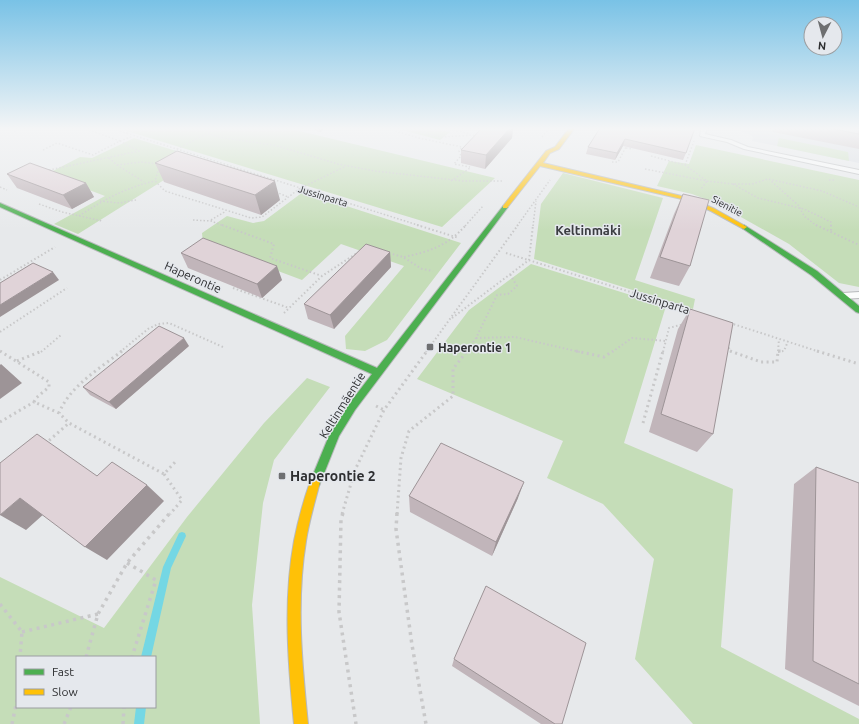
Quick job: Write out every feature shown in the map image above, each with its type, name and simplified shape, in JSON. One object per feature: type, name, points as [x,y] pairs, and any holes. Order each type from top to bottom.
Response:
[{"type":"street","name":"Keltinmäentie","points":[[301,724],[294,634],[295,582],[300,535],[310,495],[331,442],[358,398],[377,372],[540,164]]},
{"type":"street","name":"Sienitie","points":[[540,164],[688,199],[713,210],[742,226],[807,269],[859,310]]},
{"type":"street","name":"Haperontie","points":[[0,205],[377,372]]},
{"type":"lane","points":[[811,162],[859,172]]},
{"type":"lane","points":[[843,296],[859,295]]},
{"type":"path","points":[[46,171],[91,162]]},
{"type":"path","points":[[113,162],[144,183]]},
{"type":"path","points":[[117,165],[140,162],[161,165],[157,171],[156,181],[165,191],[251,218],[262,217],[299,188],[346,166]]},
{"type":"path","name":"Jussinparta","points":[[217,162],[461,238]]},
{"type":"path","points":[[333,162],[387,174],[484,183],[504,181]]},
{"type":"path","points":[[451,181],[470,168],[454,164],[456,162]]},
{"type":"path","points":[[612,162],[618,162]]},
{"type":"path","points":[[673,162],[685,165],[707,181]]},
{"type":"path","points":[[645,169],[707,181],[733,184],[752,184],[768,179],[822,191],[859,207]]},
{"type":"path","points":[[768,179],[799,206],[804,216],[831,233],[859,245]]},
{"type":"path","points":[[79,216],[100,201],[120,190],[156,181]]},
{"type":"path","points":[[733,184],[756,198],[799,206],[820,214],[831,222],[831,233]]},
{"type":"path","points":[[274,192],[288,197]]},
{"type":"path","points":[[100,201],[119,203],[136,200]]},
{"type":"path","points":[[356,724],[339,612],[341,519],[355,470],[384,410],[536,201],[529,260],[450,320]]},
{"type":"path","points":[[211,221],[226,211]]},
{"type":"path","points":[[62,212],[102,221]]},
{"type":"path","points":[[193,220],[211,221],[274,244],[270,258],[322,276]]},
{"type":"path","points":[[403,257],[428,252],[455,237]]},
{"type":"path","points":[[0,280],[61,244]]},
{"type":"path","points":[[274,326],[289,308],[322,276],[362,251]]},
{"type":"path","name":"Jussinparta","points":[[506,253],[692,311]]},
{"type":"path","points":[[389,254],[403,257],[422,269],[451,277]]},
{"type":"path","points":[[426,724],[412,645],[396,529],[401,458],[409,430],[453,396],[453,369],[476,338],[497,295],[508,294],[516,286],[510,274]]},
{"type":"path","points":[[0,332],[67,288]]},
{"type":"path","points":[[59,413],[64,401],[71,392],[148,328],[158,324],[169,323],[223,347]]},
{"type":"path","points":[[728,323],[859,364]]},
{"type":"path","points":[[643,423],[669,328],[680,325],[687,327]]},
{"type":"path","points":[[17,361],[38,353],[61,335]]},
{"type":"path","points":[[476,338],[515,337],[604,357],[632,338],[666,340]]},
{"type":"path","points":[[724,338],[731,352],[761,362],[777,362],[779,339]]},
{"type":"path","points":[[778,351],[784,350],[788,342]]},
{"type":"path","points":[[0,351],[49,382],[48,387],[36,398],[34,402],[0,422]]},
{"type":"path","points":[[34,402],[59,413],[69,423],[164,474],[182,500],[127,563],[98,614],[86,656]]},
{"type":"path","points":[[40,448],[69,423]]},
{"type":"path","points":[[164,474],[178,460]]},
{"type":"path","points":[[127,563],[156,580],[132,656]]},
{"type":"path","points":[[0,604],[22,632],[20,656]]},
{"type":"path","points":[[22,632],[98,614]]},
{"type":"path","points":[[12,724],[16,705]]},
{"type":"path","points":[[64,724],[71,708]]},
{"type":"path","points":[[123,724],[124,708]]},
{"type":"green space","points":[[71,162],[193,162],[78,234],[54,224],[105,196],[47,174]]},
{"type":"green space","points":[[228,162],[428,162],[495,178],[442,227]]},
{"type":"green space","points":[[669,162],[689,164],[690,162],[774,162],[859,180],[859,287],[839,283],[789,244],[716,203],[692,194],[657,186]]},
{"type":"green space","points":[[563,173],[663,198],[635,280],[695,299],[693,309],[534,259],[541,204]]},
{"type":"green space","points":[[303,192],[461,243],[387,340],[365,351],[346,349],[345,336],[404,266],[341,244],[302,280],[203,243],[202,233],[227,216],[253,223],[264,221]]},
{"type":"green space","points":[[531,264],[666,306],[624,443],[733,489],[721,647],[859,719],[859,724],[693,724],[635,659],[654,559],[603,504],[547,478],[563,441],[417,379],[469,310]]},
{"type":"green space","points":[[307,378],[330,387],[274,460],[263,503],[252,605],[260,724],[0,724],[0,577],[104,628],[187,517],[264,423]]},
{"type":"building","points":[[212,162],[275,181],[255,195],[155,163]]},
{"type":"building","points":[[30,163],[86,183],[63,195],[7,174]]},
{"type":"building","points":[[683,194],[709,200],[690,266],[660,257]]},
{"type":"building","points":[[203,238],[277,266],[257,284],[181,253]]},
{"type":"building","points":[[366,244],[390,252],[330,315],[304,304]]},
{"type":"building","points":[[33,263],[53,272],[0,305],[0,283]]},
{"type":"building","points":[[690,309],[733,323],[713,434],[661,414]]},
{"type":"building","points":[[159,326],[184,338],[109,402],[83,387]]},
{"type":"building","points":[[37,434],[97,476],[112,462],[147,485],[85,547],[20,498],[0,515],[0,463]]},
{"type":"building","points":[[441,443],[524,482],[496,542],[409,496]]},
{"type":"building","points":[[816,467],[859,483],[859,684],[813,661]]},
{"type":"building","points":[[486,586],[586,643],[562,724],[555,724],[454,659]]},
{"type":"waterway","points":[[146,656],[167,567],[182,536]]},
{"type":"waterway","points":[[139,724],[141,708]]},
{"type":"traffic: fast","points":[[0,205],[377,372]]},
{"type":"traffic: fast","points":[[315,482],[335,434],[352,407],[505,207]]},
{"type":"traffic: fast","points":[[744,227],[814,273],[859,310]]},
{"type":"traffic: slow","points":[[505,207],[540,162]]},
{"type":"traffic: slow","points":[[540,164],[688,199],[713,210],[744,227]]},
{"type":"traffic: slow","points":[[301,724],[296,663],[294,602],[300,542],[306,512],[315,482]]},
{"type":"place","name":"Haperontie 1","points":[[430,347]]},
{"type":"place","name":"Haperontie 2","points":[[282,476]]},
{"type":"district","name":"Keltinmäki","points":[[588,230]]}]
